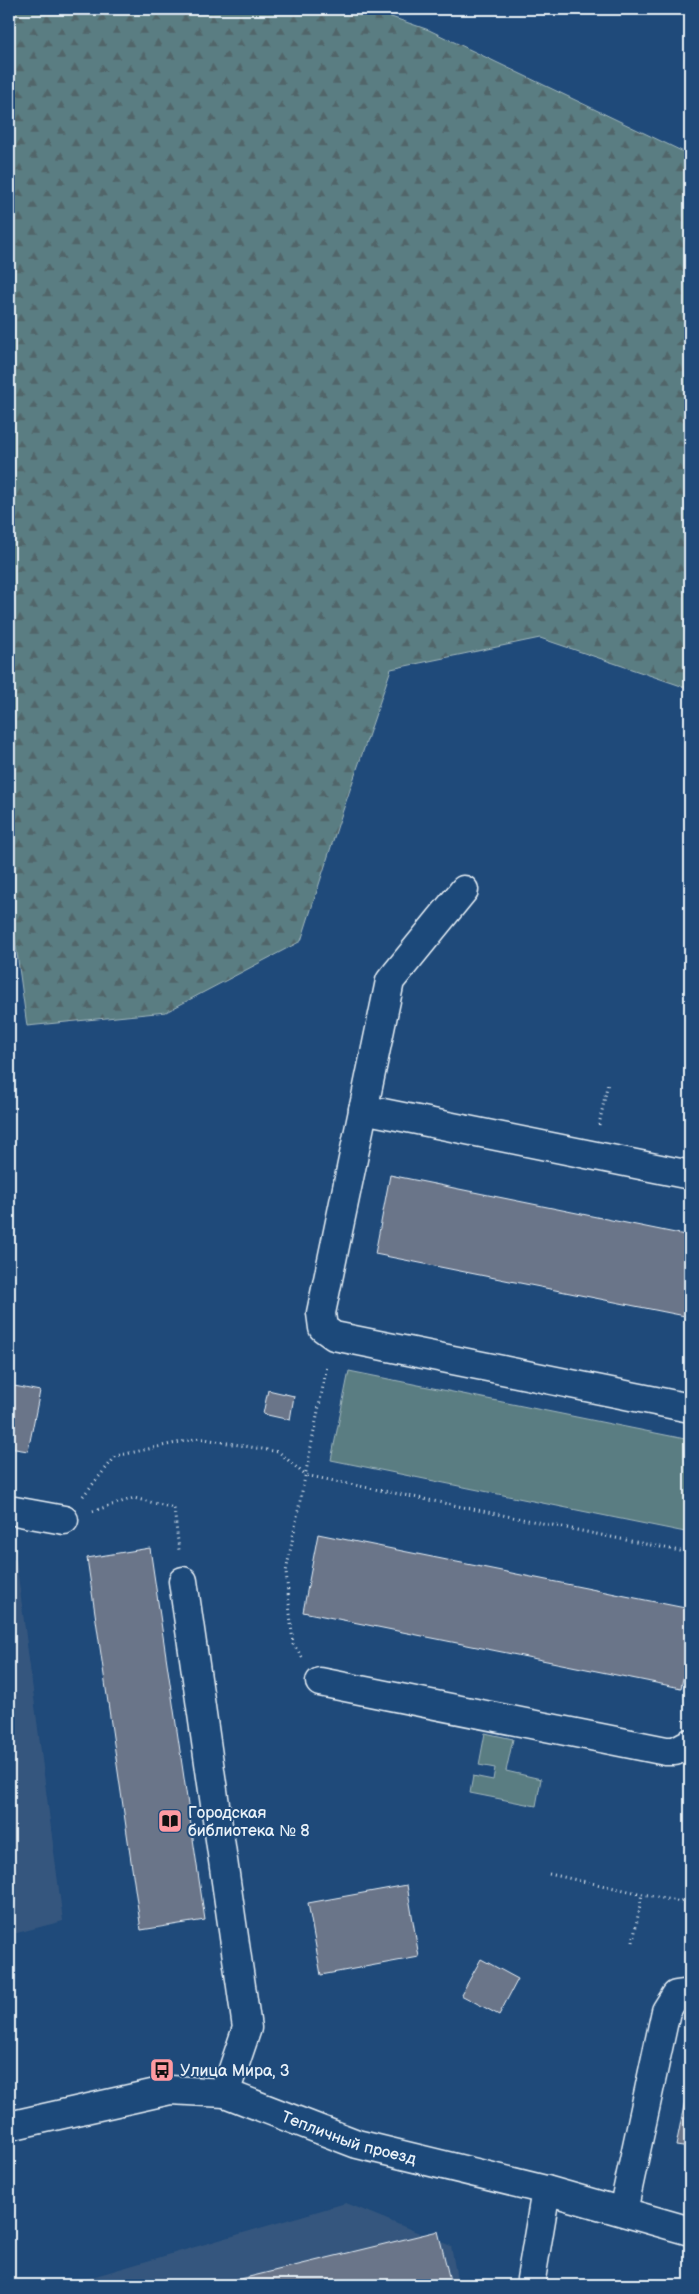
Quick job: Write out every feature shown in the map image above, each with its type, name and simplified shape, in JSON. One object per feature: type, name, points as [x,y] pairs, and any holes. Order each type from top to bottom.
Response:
[{"type":"street","points":[[464,890],[390,981],[321,1313],[323,1328],[334,1336],[690,1408]]},
{"type":"street","points":[[363,1109],[690,1175]]},
{"type":"street","points":[[9,1510],[64,1520]]},
{"type":"street","points":[[183,1581],[246,2028],[225,2093]]},
{"type":"street","points":[[320,1682],[666,1752],[682,1749],[690,1743]]},
{"type":"street","points":[[624,2211],[666,2011],[676,1996],[690,1993]]},
{"type":"street","name":"Тепличный проезд","points":[[9,2126],[170,2090],[225,2093],[357,2144],[546,2190],[690,2231]]},
{"type":"street","points":[[530,2285],[546,2190]]},
{"type":"path","points":[[600,1122],[608,1082]]},
{"type":"path","points":[[320,1682],[293,1644],[286,1572],[334,1336]]},
{"type":"path","points":[[64,1520],[116,1456],[199,1438],[279,1452],[305,1475],[690,1553]]},
{"type":"path","points":[[64,1520],[134,1498],[174,1508],[183,1581]]},
{"type":"path","points":[[549,1874],[690,1904]]},
{"type":"path","points":[[681,1902],[690,1893]]},
{"type":"path","points":[[633,1942],[642,1894]]},
{"type":"shaded area","points":[[9,1558],[16,1560],[63,1921],[9,1935]]},
{"type":"shaded area","points":[[346,2203],[451,2246],[458,2285],[65,2285]]},
{"type":"green space","points":[[9,9],[368,9],[429,30],[690,155],[690,689],[540,638],[391,669],[301,941],[166,1012],[27,1026],[9,895]]},
{"type":"green space","points":[[349,1371],[690,1440],[690,1533],[331,1460]]},
{"type":"green space","points":[[485,1733],[513,1739],[506,1771],[541,1779],[536,1806],[470,1793],[473,1776],[493,1780],[495,1768],[479,1765]]},
{"type":"building","points":[[390,1175],[690,1236],[690,1317],[375,1254]]},
{"type":"building","points":[[9,1385],[40,1391],[28,1451],[9,1448]]},
{"type":"building","points":[[268,1390],[294,1396],[290,1420],[263,1414]]},
{"type":"building","points":[[318,1534],[690,1609],[690,1644],[681,1688],[303,1612]]},
{"type":"building","points":[[150,1548],[205,1920],[141,1930],[87,1558]]},
{"type":"building","points":[[407,1885],[419,1957],[321,1975],[308,1903]]},
{"type":"building","points":[[481,1959],[518,1979],[499,2015],[461,1995]]},
{"type":"building","points":[[690,2075],[690,2148],[676,2146]]},
{"type":"building","points":[[438,2231],[451,2285],[216,2285]]},
{"type":"place","name":"Городская библиотека № 8","points":[[170,1821]]},
{"type":"place","name":"Улица Мира, 3","points":[[162,2070]]}]
